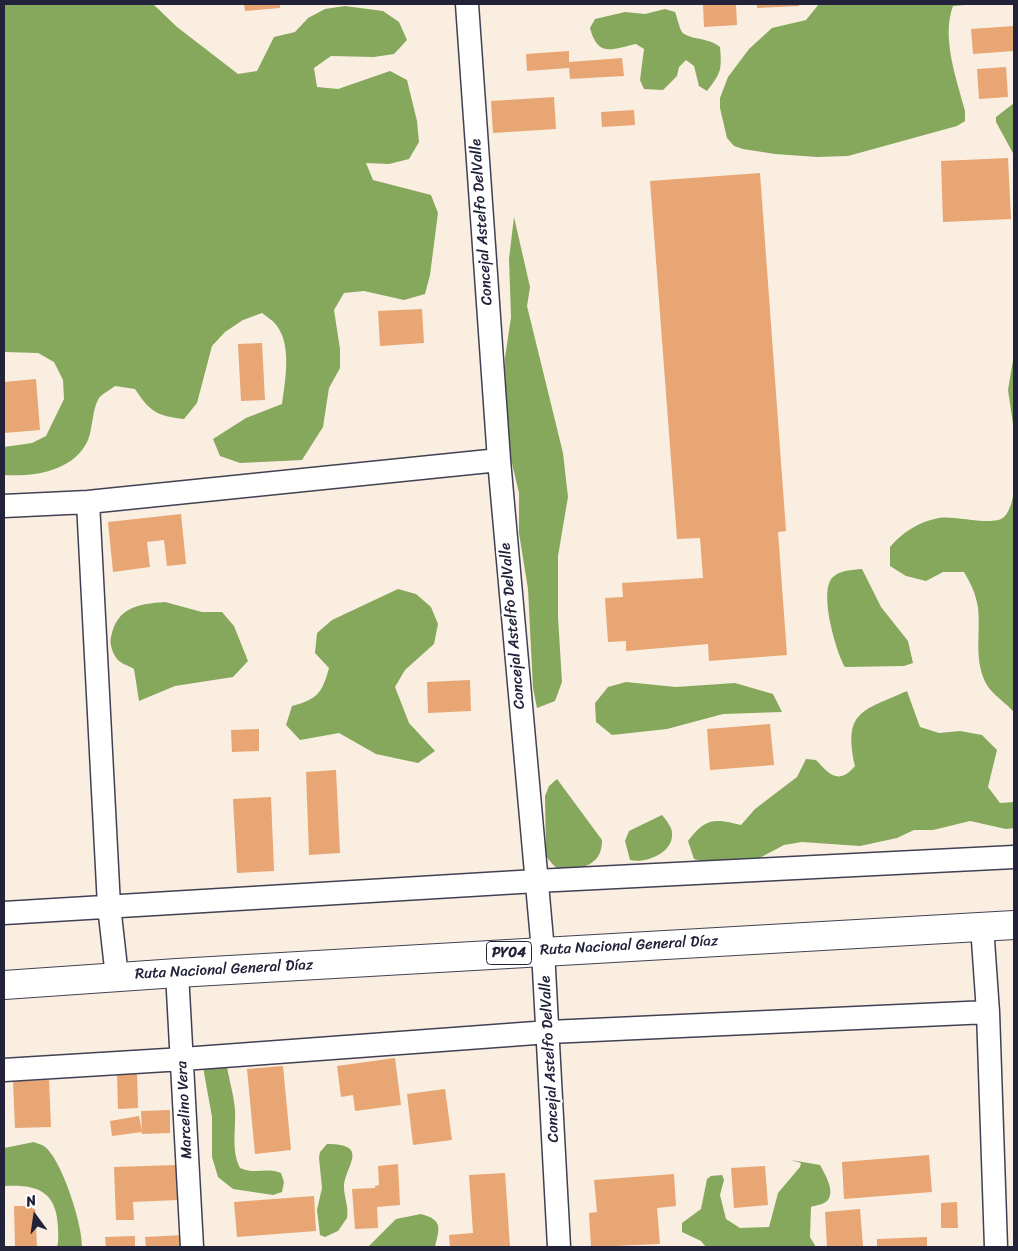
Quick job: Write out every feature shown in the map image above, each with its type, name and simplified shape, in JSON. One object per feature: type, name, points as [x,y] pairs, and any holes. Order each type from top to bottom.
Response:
[{"type":"highway","name":"Ruta Nacional General Díaz","points":[[4,985],[543,951],[1014,925]]},
{"type":"street","name":"Concejal Astelfo DelValle","points":[[467,4],[499,460],[549,1032],[559,1247]]},
{"type":"street","points":[[4,506],[88,502],[499,460]]},
{"type":"street","points":[[88,502],[109,906],[117,977]]},
{"type":"street","points":[[4,913],[536,881],[1014,857]]},
{"type":"street","points":[[982,926],[988,1012],[996,1247]]},
{"type":"street","name":"Marcelino Vera","points":[[177,973],[192,1247]]},
{"type":"street","points":[[4,1070],[549,1032],[988,1012]]},
{"type":"green space","points":[[4,4],[153,4],[177,27],[238,74],[257,71],[274,37],[295,32],[308,18],[325,9],[345,6],[383,11],[399,22],[407,40],[394,54],[374,57],[331,56],[314,68],[317,87],[338,89],[390,71],[407,80],[417,121],[419,142],[409,159],[389,164],[366,163],[373,180],[431,195],[438,213],[430,275],[425,294],[404,300],[364,291],[344,293],[334,310],[340,349],[340,368],[329,388],[323,427],[302,460],[240,463],[220,456],[213,439],[246,418],[282,404],[285,385],[285,344],[276,324],[262,313],[243,320],[225,332],[212,346],[197,403],[184,419],[155,412],[145,403],[135,389],[115,386],[99,398],[88,440],[73,459],[52,470],[41,473],[4,475],[4,447],[32,443],[46,436],[64,399],[63,380],[54,362],[38,353],[4,352]]},
{"type":"green space","points":[[819,4],[976,4],[953,6],[950,18],[949,45],[965,111],[965,121],[957,126],[848,156],[817,157],[775,154],[734,146],[727,138],[720,108],[720,98],[728,77],[749,49],[772,28],[806,20]]},
{"type":"green space","points":[[665,9],[675,12],[681,30],[685,35],[720,47],[720,71],[707,91],[699,86],[694,66],[686,60],[679,67],[677,76],[663,90],[644,89],[640,80],[644,49],[636,44],[613,49],[602,48],[593,38],[590,28],[595,19],[625,12],[645,14]]},
{"type":"green space","points":[[1014,103],[1014,155],[996,122],[996,117]]},
{"type":"green space","points":[[514,217],[530,287],[527,306],[563,453],[568,497],[558,556],[558,617],[562,682],[555,701],[537,708],[533,688],[528,589],[519,533],[519,493],[510,455],[506,417],[505,358],[511,317],[509,259]]},
{"type":"green space","points":[[1014,354],[1014,431],[1008,390]]},
{"type":"green space","points":[[1014,492],[1014,712],[989,688],[983,676],[978,647],[979,618],[977,603],[973,589],[964,572],[943,572],[926,581],[906,576],[890,566],[890,547],[911,528],[939,518],[983,521],[999,520],[1008,511]]},
{"type":"green space","points":[[862,569],[881,607],[908,641],[913,663],[904,666],[845,667],[833,635],[827,594],[833,577],[846,571]]},
{"type":"green space","points":[[398,589],[416,594],[431,607],[438,624],[434,644],[405,670],[395,687],[409,723],[435,751],[418,763],[376,754],[339,733],[300,740],[286,725],[292,706],[308,701],[318,694],[324,684],[329,668],[315,653],[317,633],[332,620]]},
{"type":"green space","points":[[165,602],[202,612],[222,612],[234,626],[248,661],[233,677],[175,686],[139,701],[134,669],[117,659],[112,648],[111,637],[118,619],[130,609],[146,604]]},
{"type":"green space","points":[[626,682],[676,687],[735,683],[773,694],[782,712],[723,714],[667,729],[612,735],[596,722],[595,703],[608,687]]},
{"type":"green space","points":[[907,691],[920,727],[939,733],[960,731],[982,735],[997,750],[988,787],[1000,803],[1014,802],[1014,828],[1006,829],[970,821],[933,830],[914,830],[897,838],[860,846],[802,842],[784,845],[750,863],[712,864],[694,859],[688,841],[694,833],[705,824],[711,822],[724,821],[741,825],[755,809],[797,777],[806,759],[816,760],[830,774],[835,776],[844,775],[849,772],[855,766],[852,748],[854,723],[868,709]]},
{"type":"green space","points":[[557,779],[602,840],[600,852],[592,863],[568,871],[558,869],[546,856],[545,796],[549,786]]},
{"type":"green space","points":[[662,815],[672,831],[668,846],[657,856],[643,860],[630,860],[625,841],[629,831]]},
{"type":"green space","points":[[226,1060],[234,1104],[237,1161],[240,1168],[246,1170],[276,1171],[281,1173],[284,1182],[282,1192],[273,1195],[233,1189],[218,1177],[212,1157],[212,1117],[203,1067]]},
{"type":"green space","points":[[34,1142],[44,1146],[52,1154],[58,1165],[75,1210],[82,1247],[57,1247],[57,1215],[54,1206],[43,1192],[26,1187],[4,1186],[4,1148]]},
{"type":"green space","points":[[327,1144],[348,1148],[352,1152],[352,1158],[344,1187],[347,1218],[338,1231],[325,1237],[320,1235],[317,1210],[322,1188],[319,1158],[320,1152]]},
{"type":"green space","points":[[791,1160],[820,1165],[829,1183],[830,1193],[827,1201],[811,1207],[810,1237],[816,1247],[706,1247],[701,1241],[682,1232],[682,1223],[701,1209],[707,1179],[711,1176],[722,1175],[724,1180],[720,1195],[726,1219],[740,1228],[769,1227],[778,1193],[800,1167],[801,1163]]},
{"type":"green space","points":[[421,1214],[437,1222],[438,1230],[435,1247],[368,1247],[396,1219]]},
{"type":"building","points":[[244,4],[280,4],[280,8],[245,11]]},
{"type":"building","points":[[703,4],[736,4],[737,25],[704,27]]},
{"type":"building","points":[[757,4],[799,4],[799,6],[757,8]]},
{"type":"building","points":[[1014,26],[1014,51],[973,54],[971,29]]},
{"type":"building","points":[[569,51],[569,62],[622,58],[624,76],[570,79],[569,68],[527,71],[526,54]]},
{"type":"building","points":[[1006,67],[1008,97],[979,99],[977,69]]},
{"type":"building","points":[[554,97],[556,129],[493,133],[491,101]]},
{"type":"building","points":[[634,110],[635,125],[602,127],[601,112]]},
{"type":"building","points":[[1008,158],[1011,219],[943,222],[941,161]]},
{"type":"building","points":[[760,173],[786,531],[778,532],[787,655],[709,661],[708,644],[626,651],[626,641],[608,642],[605,598],[623,597],[622,583],[703,578],[700,538],[677,539],[650,181]]},
{"type":"building","points":[[422,309],[424,343],[380,346],[378,311]]},
{"type":"building","points":[[262,343],[265,400],[241,401],[238,344]]},
{"type":"building","points":[[36,379],[40,430],[4,433],[4,382]]},
{"type":"building","points":[[181,514],[186,564],[167,566],[164,540],[147,542],[150,567],[113,572],[108,522]]},
{"type":"building","points":[[470,680],[471,711],[428,713],[427,682]]},
{"type":"building","points":[[770,724],[774,765],[710,770],[707,729]]},
{"type":"building","points":[[259,729],[259,751],[232,752],[231,730]]},
{"type":"building","points":[[336,770],[340,853],[309,855],[306,772]]},
{"type":"building","points":[[271,797],[274,871],[237,873],[233,799]]},
{"type":"building","points":[[395,1058],[401,1105],[355,1111],[353,1095],[341,1097],[337,1066]]},
{"type":"building","points":[[283,1066],[291,1150],[255,1154],[247,1069]]},
{"type":"building","points":[[137,1073],[138,1108],[118,1109],[117,1074]]},
{"type":"building","points":[[49,1080],[51,1127],[15,1128],[13,1081]]},
{"type":"building","points":[[445,1089],[452,1140],[413,1145],[407,1094]]},
{"type":"building","points":[[170,1110],[170,1133],[142,1134],[141,1111]]},
{"type":"building","points":[[139,1116],[142,1132],[112,1136],[110,1121]]},
{"type":"building","points":[[929,1155],[932,1192],[844,1199],[842,1162]]},
{"type":"building","points":[[398,1164],[400,1205],[377,1207],[378,1228],[355,1229],[352,1189],[375,1188],[375,1186],[379,1185],[378,1166]]},
{"type":"building","points":[[176,1165],[177,1200],[133,1202],[134,1220],[116,1220],[114,1167]]},
{"type":"building","points":[[765,1166],[768,1205],[734,1208],[731,1168]]},
{"type":"building","points":[[505,1173],[510,1247],[450,1247],[449,1235],[473,1233],[469,1175]]},
{"type":"building","points":[[674,1174],[676,1206],[657,1208],[660,1244],[591,1247],[589,1213],[597,1212],[594,1180]]},
{"type":"building","points":[[314,1196],[316,1231],[237,1237],[234,1202]]},
{"type":"building","points":[[957,1202],[958,1228],[941,1228],[941,1203]]},
{"type":"building","points":[[14,1206],[35,1206],[37,1247],[15,1247]]},
{"type":"building","points":[[860,1209],[863,1246],[827,1247],[825,1212]]},
{"type":"building","points":[[184,1235],[184,1247],[146,1247],[145,1237]]},
{"type":"building","points":[[135,1236],[135,1247],[106,1247],[105,1237]]},
{"type":"building","points":[[927,1237],[927,1247],[877,1247],[877,1239]]}]
